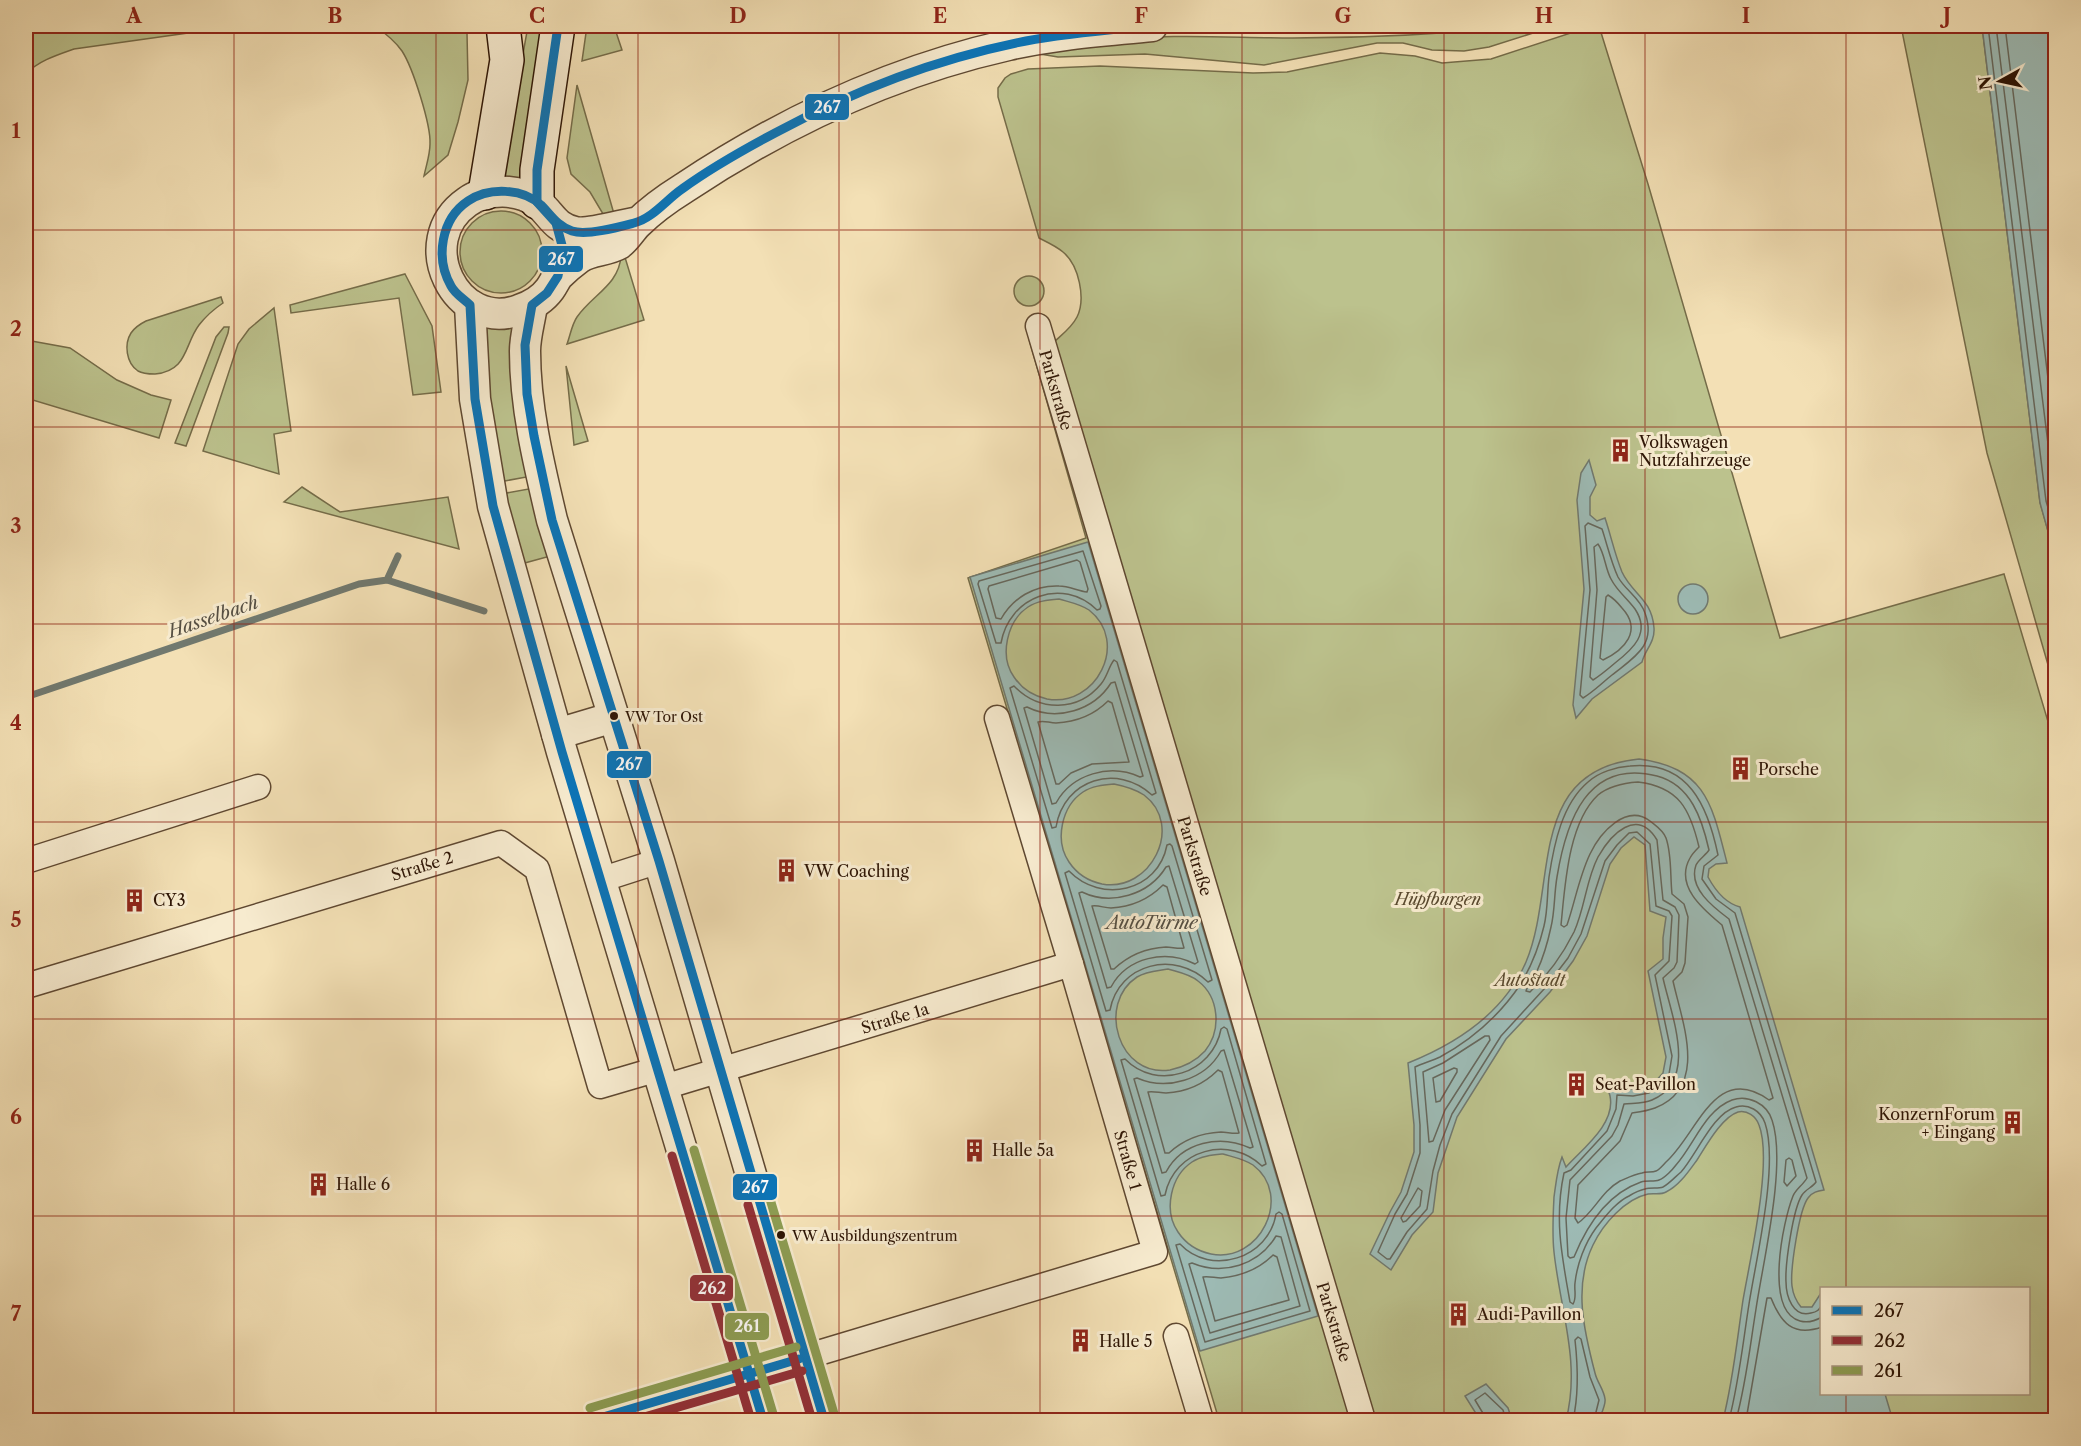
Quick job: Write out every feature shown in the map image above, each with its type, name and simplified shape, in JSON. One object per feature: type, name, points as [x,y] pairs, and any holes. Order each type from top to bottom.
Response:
[{"type":"main road","points":[[485,193],[507,60],[503,26]]},
{"type":"main road","points":[[546,213],[537,170],[558,26]]},
{"type":"street","points":[[639,222],[577,233],[513,192],[485,193],[468,201],[453,214],[442,238],[442,265],[452,288],[470,305],[490,312],[512,313],[532,305],[547,293],[558,276],[581,256],[620,243],[639,222],[681,189],[778,132],[844,99],[911,74],[1008,45],[1047,38],[1152,26]]},
{"type":"street","points":[[546,213],[562,249],[558,276]]},
{"type":"street","points":[[470,305],[475,399],[493,506],[575,797],[751,1380]]},
{"type":"street","points":[[532,305],[525,350],[530,412],[539,466],[552,520],[659,861],[806,1363],[751,1380],[674,1396]]},
{"type":"street","name":"Parkstraße","points":[[1038,326],[1363,1420]]},
{"type":"street","points":[[557,735],[614,717]]},
{"type":"street","name":"Straße 1","points":[[806,1363],[1155,1252],[997,718]]},
{"type":"street","points":[[26,861],[258,787]]},
{"type":"street","name":"Straße 2","points":[[26,986],[501,843],[537,869],[600,1086],[661,1078]]},
{"type":"street","points":[[600,880],[659,861]]},
{"type":"street","name":"Straße 1a","points":[[661,1078],[720,1072],[1071,964]]},
{"type":"street","points":[[1176,1336],[1201,1420]]},
{"type":"green space","points":[[40,26],[238,26],[74,49],[42,62],[26,74],[26,31]]},
{"type":"green space","points":[[375,26],[462,26],[467,33],[468,80],[458,122],[448,155],[424,176],[429,156],[430,135],[421,97],[402,51],[390,37]]},
{"type":"green space","points":[[528,26],[548,26],[522,180],[501,176]]},
{"type":"green space","points":[[587,26],[614,26],[622,50],[582,61]]},
{"type":"green space","points":[[1546,26],[1533,33],[1489,47],[1464,51],[1432,50],[1403,43],[1377,43],[1264,65],[1145,54],[1058,57],[1034,53],[1106,41],[1153,37],[1351,37]]},
{"type":"green space","name":"Autostadt","points":[[1592,26],[1599,26],[1648,184],[1780,638],[2004,574],[2055,745],[2055,1420],[1219,1420],[968,578],[1086,538],[1029,339],[1055,341],[1077,317],[1080,310],[1081,292],[1077,274],[1069,258],[1039,238],[998,97],[998,88],[1011,74],[1028,69],[1100,66],[1253,73],[1287,72],[1380,53],[1415,56],[1442,63],[1491,59]]},
{"type":"green space","points":[[1901,26],[1982,26],[2040,502],[2055,556],[2055,689],[1987,453]]},
{"type":"green space","points":[[577,85],[614,214],[606,219],[590,192],[571,174],[567,158]]},
{"type":"green space","points":[[501,211],[517,214],[530,223],[539,236],[542,252],[539,268],[530,281],[517,290],[501,293],[485,290],[472,281],[463,268],[460,252],[463,236],[472,223],[485,214]]},
{"type":"green space","points":[[624,254],[644,320],[567,344],[577,317],[610,282]]},
{"type":"green space","points":[[405,274],[432,326],[441,392],[413,395],[399,298],[291,313],[290,305]]},
{"type":"green space","points":[[1029,276],[1040,280],[1044,291],[1040,302],[1029,306],[1018,302],[1014,291],[1018,280]]},
{"type":"green space","points":[[221,297],[223,303],[199,325],[184,356],[174,368],[153,374],[142,373],[134,368],[127,353],[127,342],[131,333],[138,326],[146,321]]},
{"type":"green space","points":[[274,308],[291,431],[274,434],[279,474],[203,451],[238,344],[249,329]]},
{"type":"green space","points":[[484,326],[516,327],[532,476],[499,482],[489,419]]},
{"type":"green space","points":[[224,327],[229,327],[228,333],[186,446],[175,443],[216,337]]},
{"type":"green space","points":[[26,340],[70,348],[117,380],[151,395],[171,400],[159,438],[26,398]]},
{"type":"green space","points":[[566,366],[588,441],[574,445]]},
{"type":"green space","points":[[302,487],[340,512],[448,497],[459,549],[284,502]]},
{"type":"green space","points":[[534,488],[554,555],[521,564],[501,494]]},
{"type":"water","points":[[1982,26],[2055,26],[2055,556],[2040,503]]},
{"type":"water","points":[[1589,460],[1596,485],[1590,497],[1590,515],[1597,521],[1605,518],[1622,572],[1650,610],[1654,633],[1642,662],[1592,699],[1576,718],[1573,705],[1584,589],[1577,500],[1581,473]]},
{"type":"water","name":"AutoTürme","points":[[1088,542],[1318,1316],[1200,1351],[970,577]],"holes":[[[1059,599],[1089,610],[1101,623],[1107,639],[1107,655],[1102,670],[1093,683],[1080,693],[1065,699],[1047,699],[1037,696],[1021,685],[1009,669],[1006,649],[1010,630],[1021,613],[1035,603]],[[1114,784],[1144,795],[1156,808],[1161,823],[1161,839],[1156,854],[1147,868],[1135,878],[1119,884],[1102,884],[1083,876],[1069,862],[1062,844],[1061,834],[1065,814],[1083,792],[1098,786]],[[1168,969],[1191,977],[1205,988],[1214,1005],[1216,1024],[1205,1051],[1189,1063],[1170,1070],[1152,1069],[1138,1063],[1126,1051],[1119,1037],[1116,1020],[1118,1004],[1125,989],[1137,977],[1148,972]],[[1223,1154],[1253,1165],[1265,1178],[1270,1193],[1270,1209],[1265,1225],[1244,1249],[1228,1254],[1211,1254],[1192,1246],[1178,1232],[1171,1214],[1170,1204],[1174,1184],[1192,1162],[1207,1156]]]},
{"type":"water","points":[[1693,584],[1704,588],[1708,599],[1704,610],[1693,614],[1682,610],[1678,599],[1682,588]]},
{"type":"water","points":[[1639,759],[1661,764],[1679,771],[1692,780],[1710,807],[1727,863],[1716,864],[1709,869],[1708,877],[1721,895],[1740,907],[1824,1190],[1811,1194],[1805,1205],[1801,1215],[1792,1267],[1794,1295],[1801,1307],[1812,1307],[1820,1295],[1820,1395],[1885,1395],[1891,1414],[1897,1420],[1723,1420],[1762,1185],[1763,1141],[1759,1125],[1751,1114],[1738,1112],[1720,1126],[1691,1169],[1675,1186],[1664,1193],[1648,1194],[1631,1201],[1609,1221],[1597,1237],[1583,1276],[1582,1309],[1591,1357],[1605,1404],[1599,1420],[1566,1420],[1570,1399],[1570,1357],[1553,1238],[1554,1197],[1559,1167],[1562,1157],[1566,1167],[1603,1126],[1610,1106],[1610,1094],[1604,1083],[1639,1090],[1654,1083],[1663,1073],[1666,1057],[1648,971],[1663,959],[1666,917],[1650,911],[1645,845],[1634,837],[1621,848],[1610,864],[1587,936],[1573,961],[1550,992],[1506,1039],[1457,1117],[1438,1173],[1433,1212],[1412,1235],[1391,1270],[1370,1254],[1401,1192],[1414,1152],[1414,1125],[1408,1063],[1462,1036],[1492,1011],[1517,980],[1526,962],[1535,932],[1552,836],[1562,808],[1578,785],[1603,768]]},
{"type":"water","points":[[1486,1384],[1508,1408],[1512,1420],[1480,1420],[1465,1396]]},
{"type":"waterway","name":"Hasselbach","points":[[26,697],[359,584],[387,580],[398,556]]},
{"type":"waterway","points":[[387,580],[484,611]]},
{"type":"tunnel","points":[[593,1420],[674,1396]]},
{"type":"transit line","name":"267","points":[[558,26],[537,170],[537,202],[556,223],[563,249],[558,276],[547,293],[532,305],[525,345],[527,394],[534,436],[552,520],[659,861],[824,1420]]},
{"type":"transit line","name":"267","points":[[763,1420],[562,752],[493,506],[475,399],[470,305],[455,292],[446,275],[442,252],[443,240],[452,218],[468,201],[486,193],[505,191],[533,199],[558,223],[572,231],[594,232],[641,221],[676,193],[751,146],[835,103],[897,78],[961,57],[1026,41],[1152,26]]},
{"type":"transit line","name":"261","points":[[694,1150],[774,1417]]},
{"type":"transit line","name":"262","points":[[672,1156],[751,1420]]},
{"type":"transit line","name":"261","points":[[770,1199],[835,1417]]},
{"type":"transit line","name":"262","points":[[748,1205],[812,1420]]},
{"type":"transit line","name":"261","points":[[590,1408],[796,1347]]},
{"type":"transit line","name":"267","points":[[593,1420],[799,1359]]},
{"type":"transit line","name":"262","points":[[634,1420],[802,1371]]},
{"type":"place","name":"Volkswagen Nutzfahrzeuge","points":[[1621,451]]},
{"type":"place","name":"VW Tor Ost","points":[[614,716]]},
{"type":"place","name":"Porsche","points":[[1740,769]]},
{"type":"place","name":"VW Coaching","points":[[786,871]]},
{"type":"place","name":"CY3","points":[[135,900]]},
{"type":"place","name":"Seat-Pavillon","points":[[1577,1084]]},
{"type":"place","name":"KonzernForum + Eingang","points":[[2013,1123]]},
{"type":"place","name":"Halle 5a","points":[[974,1150]]},
{"type":"place","name":"Halle 6","points":[[318,1184]]},
{"type":"place","name":"VW Ausbildungszentrum","points":[[781,1235]]},
{"type":"place","name":"Audi-Pavillon","points":[[1459,1314]]},
{"type":"place","name":"Halle 5","points":[[1081,1341]]},
{"type":"park label","name":"Hüpfburgen","points":[[1438,899]]}]
